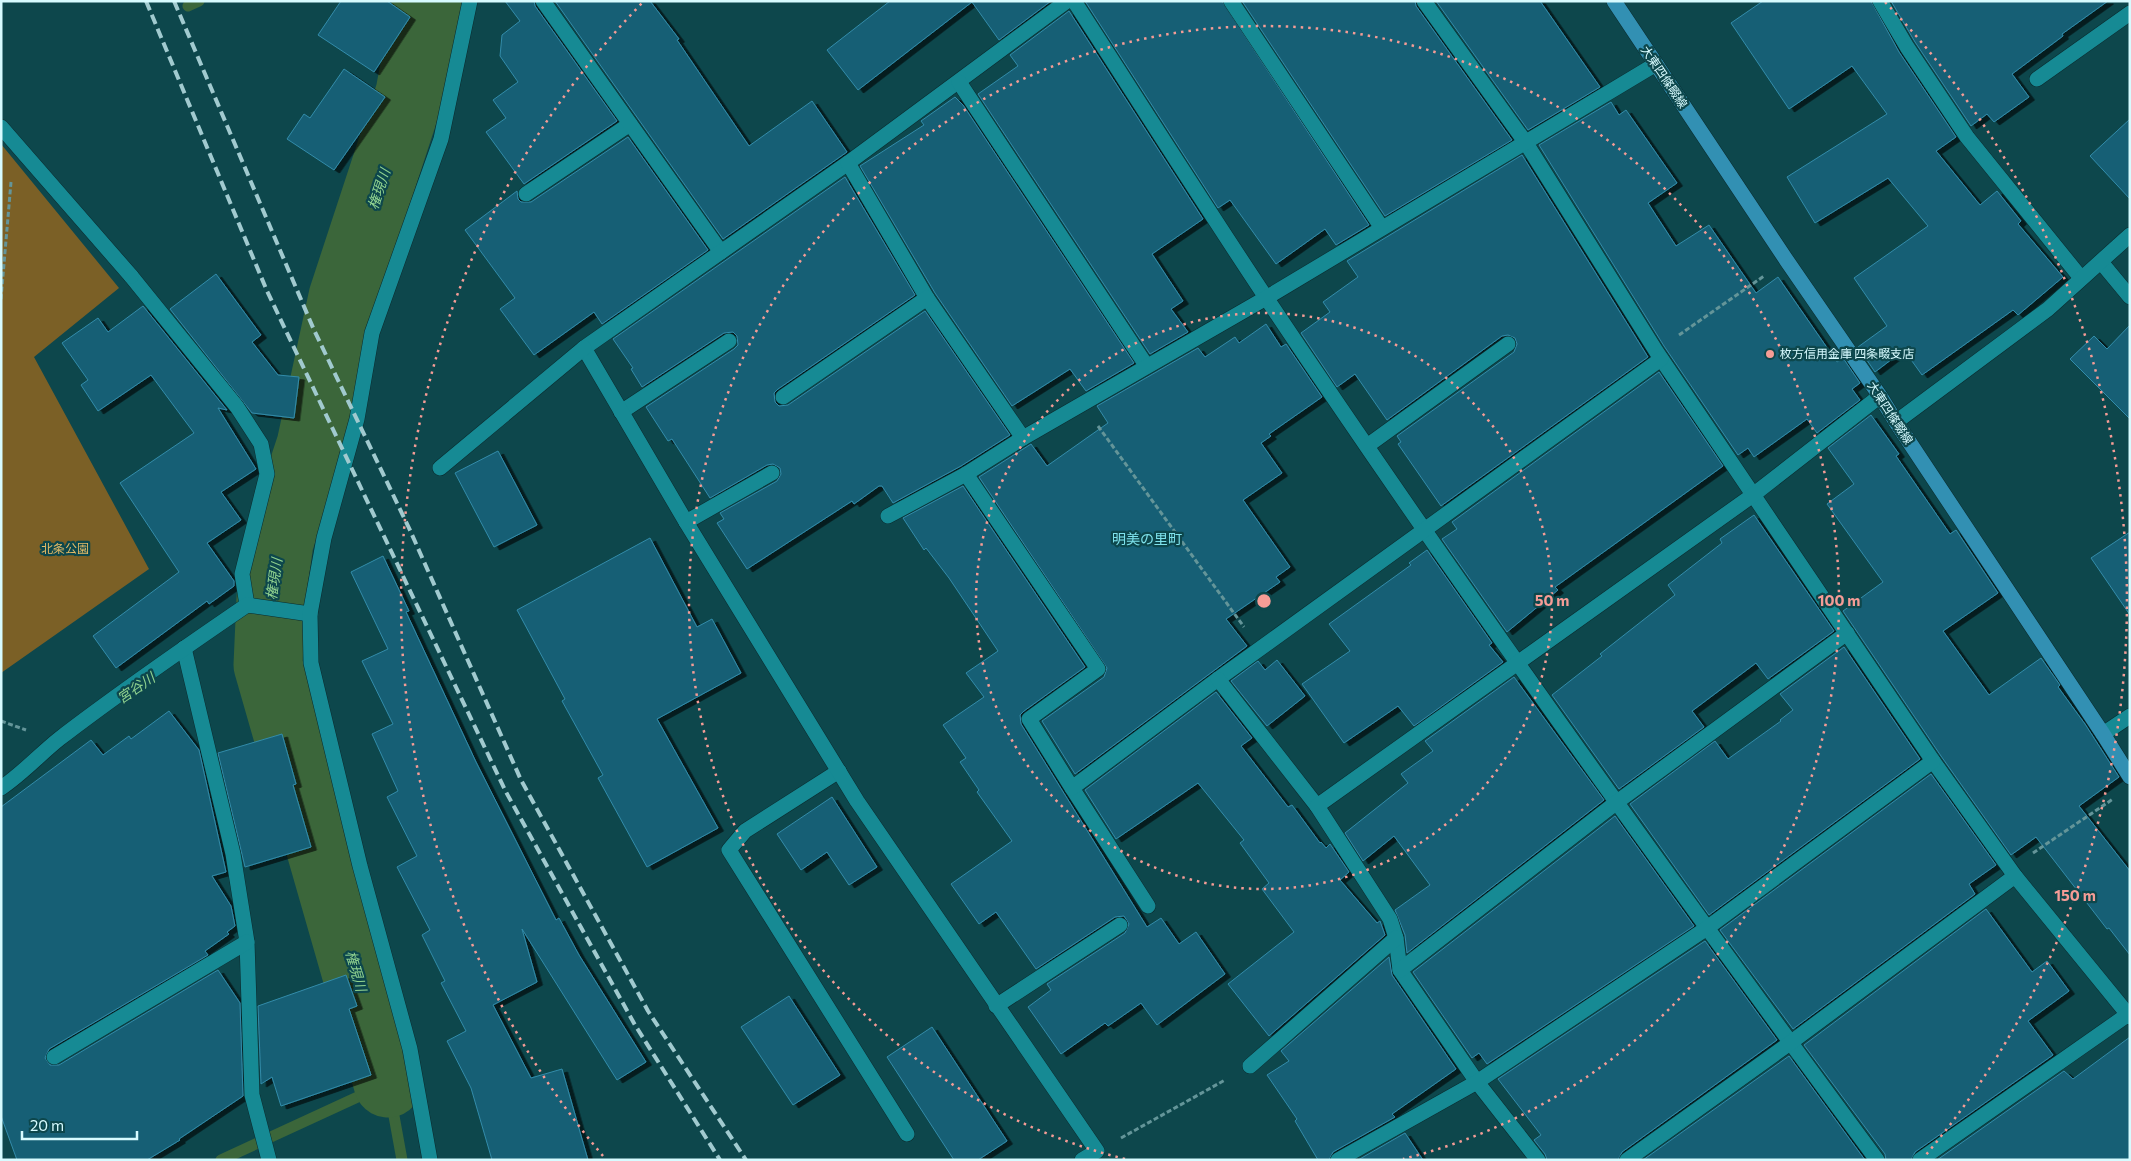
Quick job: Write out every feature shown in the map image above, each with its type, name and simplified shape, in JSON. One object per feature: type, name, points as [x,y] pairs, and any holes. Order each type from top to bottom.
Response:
[{"type":"main road","name":"大東四條畷線","points":[[1614,1],[1786,261],[1880,396],[2130,777]]},
{"type":"street","points":[[430,1160],[410,1049],[360,866],[311,663],[310,614],[324,538],[357,419],[372,333],[441,138],[470,1]]},
{"type":"street","points":[[543,1],[721,252]]},
{"type":"street","points":[[1074,1],[1266,298],[1424,531],[1707,928],[1877,1160]]},
{"type":"street","points":[[1231,1],[1382,228]]},
{"type":"street","points":[[1424,1],[1526,143],[1658,355],[1934,762],[2013,873],[2129,1015],[1920,1160]]},
{"type":"street","points":[[1880,1],[1967,137],[2082,278]]},
{"type":"street","points":[[440,468],[584,348],[848,163],[959,82],[1057,4]]},
{"type":"street","points":[[2037,79],[2130,13]]},
{"type":"street","points":[[888,516],[966,474],[1023,438],[1083,405],[1146,365],[1266,298],[1656,64]]},
{"type":"street","points":[[959,82],[1146,365]]},
{"type":"street","points":[[526,194],[630,124]]},
{"type":"street","points":[[1,127],[131,276],[237,407],[261,444],[268,474],[242,574],[247,605]]},
{"type":"street","points":[[848,163],[927,298],[1023,438]]},
{"type":"street","points":[[1896,422],[2048,309],[2130,235]]},
{"type":"street","points":[[2100,262],[2130,297]]},
{"type":"street","points":[[783,397],[927,298]]},
{"type":"street","points":[[621,412],[728,341]]},
{"type":"street","points":[[1367,446],[1508,344]]},
{"type":"street","points":[[584,348],[686,522],[839,771],[996,1006],[1097,1151],[1082,1160]]},
{"type":"street","points":[[1072,788],[1218,679],[1424,531],[1658,355]]},
{"type":"street","points":[[1317,806],[1752,495],[1880,396]]},
{"type":"street","points":[[686,522],[772,473]]},
{"type":"street","points":[[966,474],[1098,669],[1030,719],[1148,906]]},
{"type":"street","points":[[1,788],[20,775],[58,740],[247,605],[310,614]]},
{"type":"street","points":[[1400,970],[1617,802],[1847,633]]},
{"type":"street","points":[[184,649],[233,854],[247,942],[252,1094],[269,1160]]},
{"type":"street","points":[[1218,679],[1317,806],[1390,918],[1396,938],[1400,970],[1477,1082],[1538,1160]]},
{"type":"street","points":[[2103,734],[2130,716]]},
{"type":"street","points":[[1341,1159],[1477,1082],[1707,928],[1934,762]]},
{"type":"street","points":[[839,771],[745,832],[729,850],[907,1134]]},
{"type":"street","points":[[1627,1160],[1790,1043],[2013,873]]},
{"type":"street","points":[[996,1006],[1120,925]]},
{"type":"street","points":[[1250,1066],[1396,938]]},
{"type":"street","points":[[54,1057],[247,942]]},
{"type":"path","points":[[1,299],[14,142]]},
{"type":"path","points":[[1658,355],[1786,261]]},
{"type":"path","points":[[1083,405],[1260,650]]},
{"type":"path","points":[[2013,873],[2114,798]]},
{"type":"path","points":[[1097,1151],[1250,1066]]},
{"type":"green space","name":"北条公園","points":[[1,144],[119,288],[34,357],[149,569],[1,673]]},
{"type":"building","points":[[341,1],[387,1],[410,17],[374,72],[318,35]]},
{"type":"building","points":[[505,1],[534,1],[535,6],[617,121],[524,184],[486,132],[506,118],[493,100],[518,82],[500,56],[502,35],[520,21]]},
{"type":"building","points":[[555,1],[650,1],[679,39],[677,40],[749,146],[812,101],[847,152],[723,239]]},
{"type":"building","points":[[890,1],[1051,1],[999,40],[972,2],[858,90],[827,50]]},
{"type":"building","points":[[1085,1],[1222,1],[1369,225],[1336,245],[1325,229],[1276,264],[1230,200],[1218,208]]},
{"type":"building","points":[[1242,1],[1415,1],[1416,6],[1512,140],[1385,216]]},
{"type":"building","points":[[1436,1],[1540,1],[1600,87],[1528,130]]},
{"type":"building","points":[[1763,1],[1871,1],[1899,52],[1956,137],[1936,151],[1980,205],[1997,191],[2021,221],[2018,224],[2063,277],[2018,315],[2013,310],[1922,375],[1904,350],[1875,372],[1858,347],[1887,326],[1854,278],[1928,226],[1888,178],[1815,223],[1787,177],[1887,114],[1852,66],[1789,109],[1731,23]]},
{"type":"building","points":[[1891,1],[2108,1],[2062,34],[2063,36],[2012,74],[2029,97],[1994,122],[1987,114],[1971,126],[1915,42]]},
{"type":"building","points":[[1069,11],[1203,219],[1152,254],[1183,301],[1171,309],[1188,332],[1150,354],[978,94],[1018,66],[1010,55]]},
{"type":"building","points":[[344,69],[385,97],[334,170],[287,139],[304,114],[310,118]]},
{"type":"building","points":[[955,97],[963,105],[1134,363],[1086,391],[1070,369],[1012,406],[935,293],[860,166],[924,125],[921,121]]},
{"type":"building","points":[[1611,102],[1619,115],[1626,110],[1677,183],[1648,203],[1676,246],[1709,225],[1756,293],[1778,277],[1837,362],[1843,358],[1860,383],[1852,389],[1860,400],[1817,433],[1807,419],[1754,457],[1748,448],[1738,455],[1664,346],[1539,145]]},
{"type":"building","points":[[2130,119],[2130,199],[2090,156]]},
{"type":"building","points":[[628,137],[708,250],[602,324],[594,312],[534,355],[500,309],[515,298],[465,230],[517,191],[518,199],[521,202],[531,202]]},
{"type":"building","points":[[1522,155],[1648,357],[1441,506],[1398,444],[1401,442],[1397,436],[1514,352],[1517,344],[1515,338],[1508,335],[1502,336],[1387,420],[1355,374],[1337,387],[1301,333],[1330,312],[1323,302],[1358,277],[1347,261]]},
{"type":"building","points":[[845,177],[915,295],[778,389],[774,393],[775,402],[779,406],[788,405],[925,311],[1010,435],[961,466],[893,503],[882,486],[879,486],[854,504],[852,501],[747,569],[717,523],[724,519],[720,513],[777,481],[781,474],[780,468],[773,464],[767,465],[710,498],[672,439],[668,441],[646,407],[734,349],[738,345],[737,336],[733,332],[724,333],[642,387],[631,369],[633,368],[613,339]]},
{"type":"building","points":[[216,274],[261,335],[252,342],[278,375],[299,377],[294,418],[252,413],[170,309]]},
{"type":"building","points":[[143,306],[227,410],[218,408],[256,469],[221,492],[241,520],[207,543],[234,581],[234,586],[209,604],[207,601],[116,668],[93,636],[179,572],[120,483],[194,433],[151,375],[98,411],[81,385],[88,380],[62,343],[98,318],[108,332]]},
{"type":"building","points":[[1266,324],[1281,347],[1286,344],[1322,397],[1269,434],[1271,436],[1261,443],[1282,473],[1243,500],[1290,567],[1276,577],[1280,582],[1226,619],[1247,646],[1075,774],[1042,721],[1104,677],[1107,668],[979,477],[1031,444],[1047,466],[1108,423],[1097,406],[1198,348],[1205,357],[1235,337],[1239,343]]},
{"type":"building","points":[[2130,325],[2130,419],[2070,359],[2094,336],[2107,349]]},
{"type":"building","points":[[1659,372],[1723,466],[1555,587],[1558,590],[1507,632],[1442,539],[1457,529],[1452,522]]},
{"type":"building","points":[[1871,415],[1899,454],[1896,456],[1950,534],[1956,530],[1998,593],[1943,631],[1989,695],[2041,658],[2060,685],[2058,687],[2085,724],[2119,777],[2079,806],[2130,871],[2130,955],[2109,928],[2107,929],[2036,837],[2011,855],[1941,756],[1843,611],[1883,582],[1827,504],[1854,484],[1828,448]]},
{"type":"building","points":[[498,451],[537,525],[494,547],[455,473]]},
{"type":"building","points":[[963,486],[1085,667],[1024,711],[1020,715],[1021,724],[1147,927],[1161,918],[1179,944],[1196,932],[1225,974],[1157,1025],[1141,1003],[1108,1026],[1105,1023],[1061,1054],[1028,1007],[1051,990],[1047,984],[1125,933],[1129,924],[1124,916],[1115,917],[1036,969],[996,912],[979,924],[951,884],[1012,841],[977,792],[979,790],[960,762],[966,758],[943,725],[984,697],[966,673],[998,651],[949,578],[926,548],[924,550],[903,518]]},
{"type":"building","points":[[1754,515],[1834,631],[1768,679],[1756,663],[1692,711],[1704,727],[1619,789],[1552,695],[1602,656],[1600,654],[1675,595],[1668,585],[1722,543],[1720,539]]},
{"type":"building","points":[[2130,532],[2130,615],[2091,558]]},
{"type":"building","points":[[650,538],[697,627],[712,619],[741,673],[657,719],[718,828],[647,867],[598,778],[603,775],[562,701],[565,699],[517,610]]},
{"type":"building","points":[[1427,550],[1492,643],[1489,645],[1503,662],[1414,726],[1398,706],[1344,743],[1302,684],[1350,651],[1329,624],[1411,565],[1409,563]]},
{"type":"building","points":[[383,556],[409,611],[406,612],[476,762],[556,920],[559,918],[579,955],[646,1062],[617,1080],[522,929],[537,982],[493,1005],[531,1078],[562,1069],[588,1160],[492,1160],[471,1088],[447,1041],[466,1031],[441,983],[445,981],[422,935],[430,930],[397,867],[417,856],[387,797],[398,791],[372,734],[393,724],[362,661],[388,649],[351,572]]},
{"type":"building","points":[[1844,647],[1920,759],[1709,915],[1630,804],[1715,741],[1728,759],[1781,721],[1793,710],[1780,694]]},
{"type":"building","points":[[1277,660],[1305,696],[1267,726],[1231,681],[1258,661],[1265,670]]},
{"type":"building","points":[[1514,677],[1604,800],[1407,953],[1405,935],[1395,910],[1430,885],[1394,836],[1363,861],[1345,833],[1408,783],[1401,774],[1433,751],[1425,741]]},
{"type":"building","points":[[1216,692],[1252,738],[1241,746],[1288,807],[1292,805],[1320,843],[1326,848],[1330,844],[1349,872],[1340,880],[1377,923],[1380,921],[1385,935],[1269,1036],[1228,984],[1294,932],[1262,889],[1269,883],[1240,843],[1244,840],[1198,783],[1116,839],[1085,790]]},
{"type":"building","points":[[169,711],[199,750],[226,872],[212,876],[231,906],[235,926],[227,932],[229,934],[205,951],[208,955],[49,1049],[45,1058],[50,1065],[59,1065],[218,970],[240,1003],[243,1096],[180,1140],[147,1160],[17,1160],[1,1116],[1,807],[91,740],[103,755],[129,736],[131,739]]},
{"type":"building","points":[[282,734],[296,784],[293,785],[311,847],[245,867],[218,753]]},
{"type":"building","points":[[1931,774],[1996,865],[1969,884],[1975,894],[1793,1029],[1720,930]]},
{"type":"building","points":[[832,797],[877,867],[849,885],[827,852],[801,870],[777,834]]},
{"type":"building","points":[[1615,816],[1694,926],[1487,1064],[1479,1053],[1472,1058],[1413,972]]},
{"type":"building","points":[[1986,909],[2032,972],[2047,961],[2069,991],[2028,1021],[2053,1055],[1915,1152],[1911,1160],[1886,1160],[1885,1154],[1804,1045]]},
{"type":"building","points":[[1705,941],[1777,1040],[1622,1152],[1618,1160],[1547,1160],[1545,1154],[1534,1140],[1541,1135],[1498,1079]]},
{"type":"building","points":[[1389,957],[1392,975],[1456,1069],[1392,1114],[1395,1117],[1333,1152],[1329,1160],[1318,1160],[1295,1121],[1297,1119],[1267,1075],[1289,1061],[1281,1051]]},
{"type":"building","points":[[346,975],[357,1006],[349,1009],[371,1075],[281,1106],[272,1077],[261,1084],[258,1006]]},
{"type":"building","points":[[789,996],[840,1075],[793,1105],[741,1027]]},
{"type":"building","points":[[932,1027],[1007,1141],[978,1160],[954,1160],[887,1057]]},
{"type":"building","points":[[2130,1037],[2130,1160],[1937,1160],[2064,1071],[2073,1079]]},
{"type":"building","points":[[1789,1056],[1865,1160],[1643,1160]]},
{"type":"building","points":[[1405,1133],[1423,1160],[1358,1160]]},
{"type":"waterway","points":[[188,6],[199,1]]},
{"type":"waterway","name":"権現川","points":[[388,1083],[268,665],[271,598],[279,542],[311,445],[343,297],[410,93],[427,1]]},
{"type":"waterway","points":[[221,1160],[388,1083],[402,1160]]},
{"type":"railway","points":[[146,1],[267,291],[506,792],[635,1025],[720,1160]]},
{"type":"railway","points":[[174,1],[314,330],[409,528],[521,780],[648,1011],[746,1160]]},
{"type":"place","name":"枚方信用金庫 四条畷支店","points":[[1770,354]]},
{"type":"district","name":"明美の里町","points":[[1147,539]]},
{"type":"water label","name":"宮谷川","points":[[136,688]]}]
